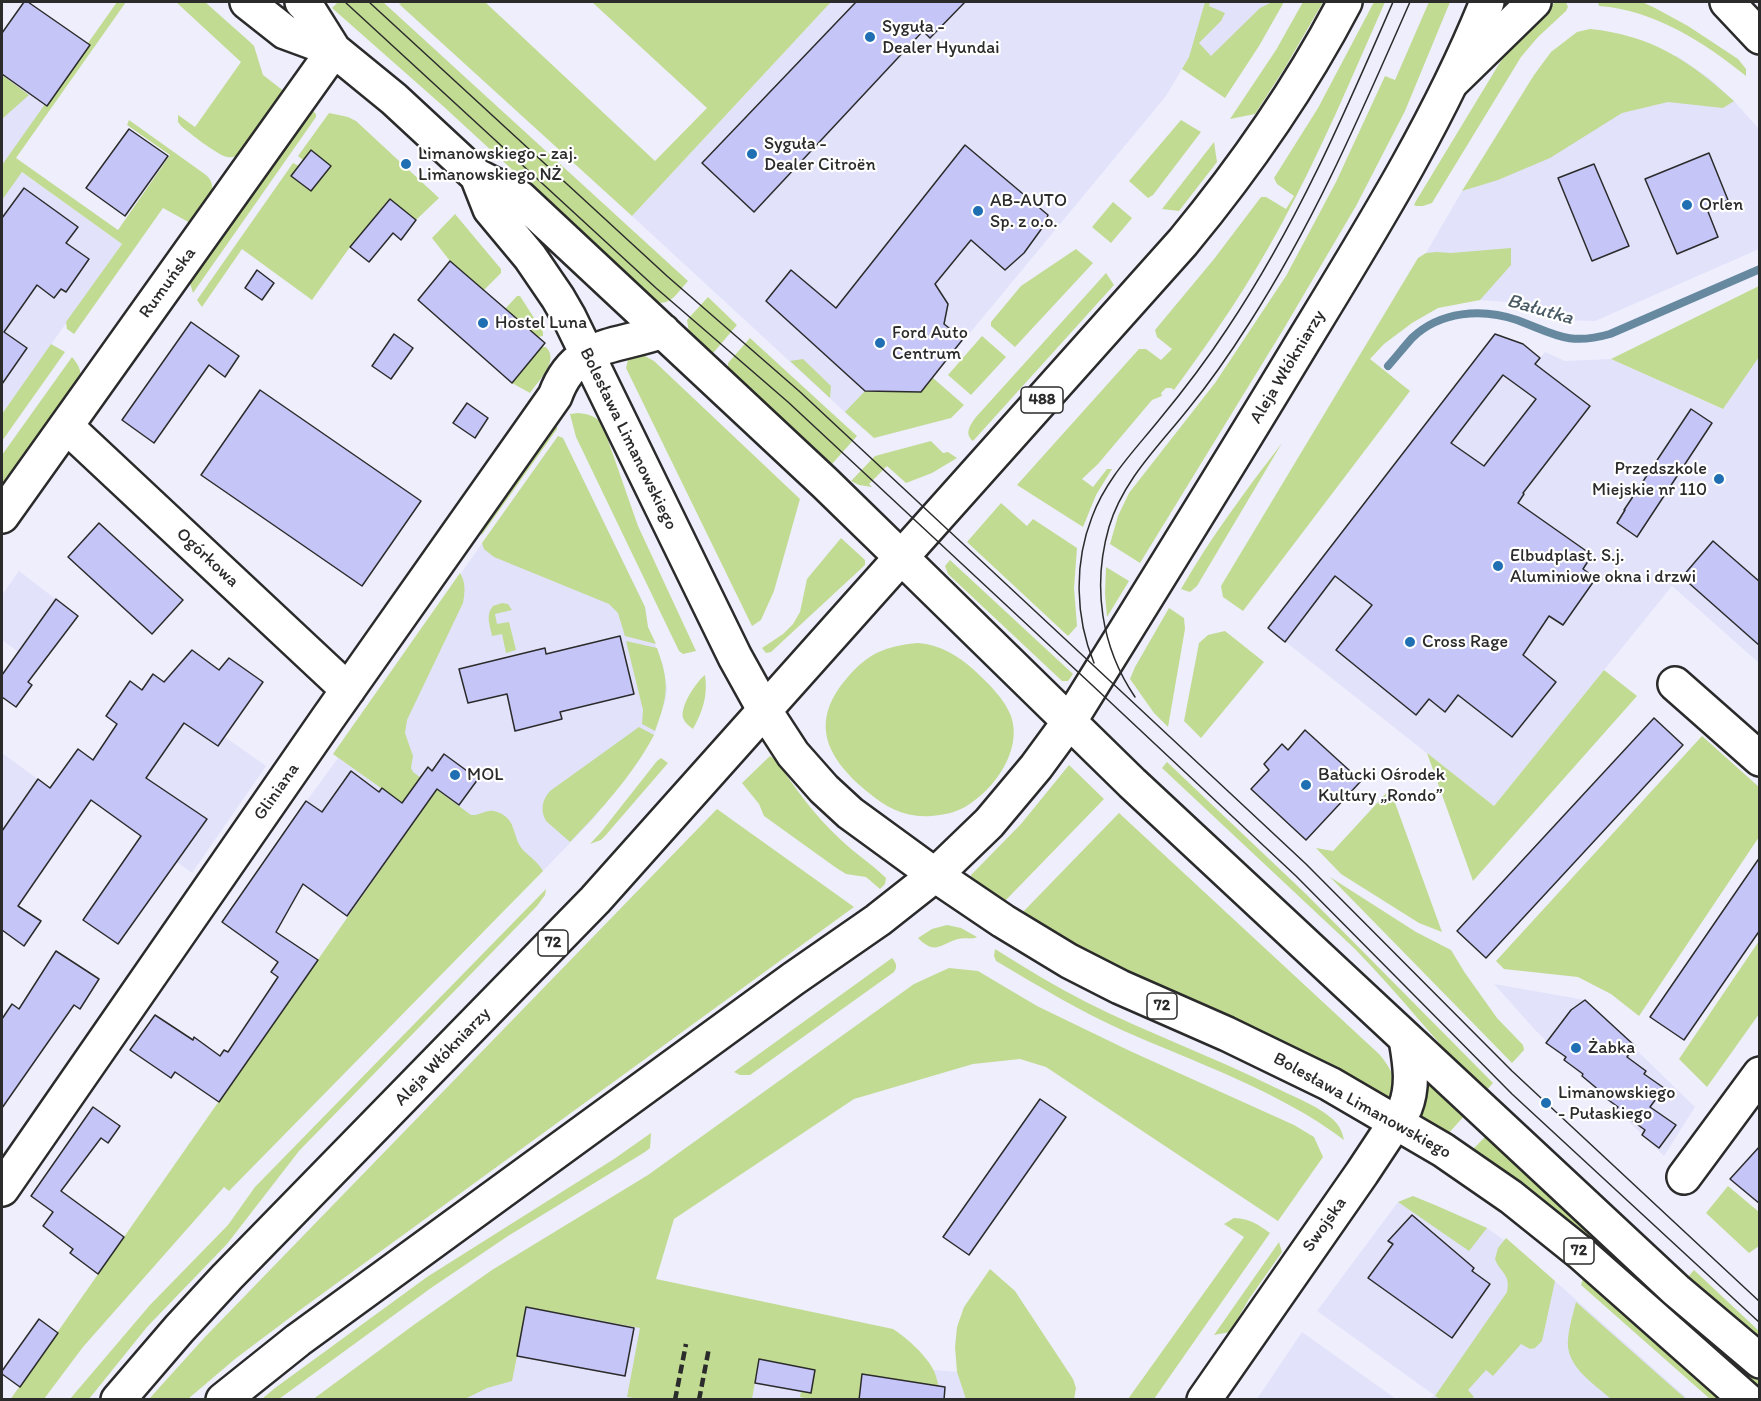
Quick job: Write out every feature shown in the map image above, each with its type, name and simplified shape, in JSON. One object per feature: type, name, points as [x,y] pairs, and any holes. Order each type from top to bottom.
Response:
[{"type":"main road","name":"Bolesława Limanowskiego","points":[[247,2],[285,32],[334,50]]},
{"type":"main road","name":"Bolesława Limanowskiego","points":[[302,2],[334,50],[394,99],[477,176],[520,198],[902,558]]},
{"type":"main road","name":"488","points":[[902,558],[1218,200],[1288,102],[1345,2]]},
{"type":"main road","name":"Aleja Włókniarzy","points":[[934,875],[989,823],[1036,767],[1069,722],[1372,229],[1430,127],[1453,81],[1487,2]]},
{"type":"main road","points":[[1453,81],[1534,2]]},
{"type":"main road","points":[[1727,2],[1760,37]]},
{"type":"main road","name":"Rumuńska","points":[[2,516],[334,50]]},
{"type":"main road","name":"Bolesława Limanowskiego","points":[[477,176],[490,209],[530,257],[569,317],[732,651],[765,711],[793,754],[824,789],[850,813],[934,875],[1069,960],[1120,987],[1227,1034],[1330,1084],[1456,1158],[1546,1224],[1629,1294],[1747,1400]]},
{"type":"main road","name":"Gliniana","points":[[2,1189],[555,396],[561,381],[574,364],[587,354],[601,348],[642,339],[663,331]]},
{"type":"main road","points":[[555,396],[578,395],[612,404]]},
{"type":"main road","name":"Ogórkowa","points":[[66,426],[348,690]]},
{"type":"main road","name":"72","points":[[765,711],[902,558],[1132,783],[1668,1282],[1760,1361]]},
{"type":"main road","points":[[1675,684],[1760,759]]},
{"type":"main road","name":"Aleja Włókniarzy","points":[[118,1400],[227,1277],[595,900],[765,711]]},
{"type":"main road","points":[[223,1400],[298,1340],[793,979],[878,920],[934,875]]},
{"type":"main road","name":"Swojska","points":[[1204,1400],[1396,1122],[1409,1097],[1411,1083],[1406,1039]]},
{"type":"main road","points":[[1684,1177],[1760,1074]]},
{"type":"shaded area","points":[[831,2],[1283,2],[1209,67],[1189,57],[1166,96],[921,392],[863,429],[632,216]]},
{"type":"shaded area","points":[[2,40],[63,84],[8,162],[122,244],[2,414]]},
{"type":"shaded area","points":[[1677,56],[1709,78],[1759,129],[1759,249],[1595,321],[1565,320],[1519,303],[1480,300],[1426,253],[1462,191]]},
{"type":"shaded area","points":[[1495,334],[1525,346],[1540,358],[1545,352],[1565,361],[1611,359],[1722,409],[1759,357],[1759,663],[1672,586],[1494,806],[1268,628]]},
{"type":"shaded area","name":"MOL","points":[[558,436],[563,438],[645,607],[648,627],[663,665],[667,689],[654,735],[637,763],[593,819],[543,871],[519,885],[419,815],[356,903],[274,846],[338,758],[333,754]]},
{"type":"shaded area","points":[[19,571],[78,616],[39,667],[2,640],[2,595]]},
{"type":"shaded area","points":[[147,682],[266,766],[192,873],[73,788]]},
{"type":"shaded area","points":[[2,753],[65,799],[2,890]]},
{"type":"shaded area","points":[[1494,984],[1585,1000],[1695,1107],[1664,1156],[1536,1031]]},
{"type":"shaded area","points":[[1413,1196],[1487,1228],[1530,1259],[1688,1399],[1429,1399],[1434,1395],[1317,1311],[1398,1202]]},
{"type":"shaded area","points":[[528,1290],[841,1359],[934,1370],[1060,1380],[1049,1400],[389,1400]]},
{"type":"shaded area","points":[[1302,1332],[1396,1399],[1257,1399]]},
{"type":"green space","points":[[117,2],[126,2],[16,158],[118,230],[170,155],[127,125],[129,120],[206,175],[211,182],[212,189],[211,195],[192,224],[163,208],[74,334],[67,329],[66,322],[122,244],[22,172],[2,200],[2,165]]},
{"type":"green space","points":[[176,2],[205,2],[254,46],[263,75],[285,92],[241,153],[235,156],[227,157],[217,152],[178,122],[178,115],[195,127],[241,62]]},
{"type":"green space","points":[[338,2],[383,2],[688,281],[670,300],[656,302],[443,106],[332,8]]},
{"type":"green space","points":[[404,2],[485,2],[655,161],[707,108],[592,2],[831,2],[632,216],[399,4]]},
{"type":"green space","points":[[1205,2],[1210,2],[1209,6],[1225,13],[1221,21],[1199,43],[1211,56],[1260,8],[1272,2],[1284,2],[1225,98],[1182,69],[1189,57]]},
{"type":"green space","points":[[1303,2],[1323,2],[1255,114],[1230,119],[1276,50]]},
{"type":"green space","points":[[1374,2],[1385,2],[1322,143],[1269,247],[1203,350],[1174,390],[1166,388],[1161,393],[1162,396],[1152,400],[1098,464],[1082,479],[1093,487],[1107,469],[1112,469],[1096,495],[1083,527],[1017,485],[1139,349],[1146,349],[1161,360],[1172,349],[1157,337],[1155,330],[1214,259],[1261,197],[1266,197],[1286,209],[1294,196],[1277,184],[1274,178],[1318,108]]},
{"type":"green space","points":[[1429,2],[1450,2],[1405,111],[1356,206],[1140,563],[1110,544],[1118,516],[1129,493],[1215,383],[1286,276],[1336,182],[1385,76],[1395,80]]},
{"type":"green space","points":[[1556,2],[1566,2],[1568,7],[1566,11],[1538,37],[1521,57],[1432,203],[1423,206],[1414,205],[1505,55],[1532,22]]},
{"type":"green space","points":[[1598,2],[1642,2],[1655,8],[1688,26],[1738,59],[1746,69],[1746,76],[1696,40],[1659,21],[1619,9],[1599,6]]},
{"type":"green space","points":[[1590,29],[1632,37],[1668,52],[1702,74],[1734,101],[1723,108],[1668,102],[1622,113],[1550,158],[1498,180],[1462,191],[1534,75],[1551,52],[1577,32]]},
{"type":"green space","points":[[2,75],[29,95],[2,119]]},
{"type":"green space","points":[[311,109],[316,117],[193,293],[189,280]]},
{"type":"green space","points":[[329,113],[356,121],[439,198],[416,220],[389,199],[350,247],[312,300],[242,249],[202,307],[197,300],[293,163],[299,166],[291,176],[311,191],[330,166],[303,160],[298,156]]},
{"type":"green space","points":[[1181,120],[1201,132],[1153,195],[1148,198],[1129,181]]},
{"type":"green space","points":[[1214,142],[1217,162],[1179,211],[1162,209]]},
{"type":"green space","points":[[1113,202],[1132,218],[1111,243],[1092,227]]},
{"type":"green space","points":[[455,214],[501,269],[501,273],[484,290],[450,261],[432,238]]},
{"type":"green space","points":[[1511,248],[1511,265],[1480,300],[1438,308],[1412,323],[1384,344],[1370,359],[1410,391],[1243,611],[1223,597],[1221,586],[1418,258],[1426,253]]},
{"type":"green space","points":[[1076,249],[1093,263],[1015,347],[991,326],[991,322],[1021,286]]},
{"type":"green space","points":[[1106,273],[1114,285],[973,441],[968,432],[976,417]]},
{"type":"green space","points":[[1759,286],[1759,357],[1723,409],[1611,359]]},
{"type":"green space","points":[[517,296],[520,296],[543,332],[543,336],[538,337],[505,309]]},
{"type":"green space","points":[[708,297],[737,325],[714,352],[711,352],[689,333],[687,320]]},
{"type":"green space","points":[[982,336],[1006,357],[971,395],[948,375]]},
{"type":"green space","points":[[750,338],[857,436],[832,464],[728,368],[728,363]]},
{"type":"green space","points":[[51,344],[65,352],[2,441],[2,414]]},
{"type":"green space","points":[[541,347],[546,347],[551,358],[546,371],[530,393],[512,383]]},
{"type":"green space","points":[[636,355],[643,355],[654,361],[800,499],[774,591],[761,620],[752,626],[626,368],[628,360]]},
{"type":"green space","points":[[72,357],[79,368],[79,381],[2,490],[2,455]]},
{"type":"green space","points":[[803,359],[831,386],[830,398],[790,361]]},
{"type":"green space","points":[[933,378],[964,405],[951,418],[874,438],[845,412],[865,391],[921,392]]},
{"type":"green space","points":[[570,414],[592,416],[603,426],[638,526],[696,651],[683,654],[679,651],[576,437]]},
{"type":"green space","points":[[555,421],[557,429],[481,536],[484,522]]},
{"type":"green space","points":[[558,436],[563,438],[645,607],[648,627],[656,644],[625,636],[618,613],[609,604],[494,557],[484,549],[482,543]]},
{"type":"green space","points":[[931,441],[943,453],[948,452],[957,458],[932,473],[906,483],[887,466],[869,484],[872,487],[851,481],[875,456]]},
{"type":"green space","points":[[1282,443],[1197,586],[1190,592],[1181,589],[1229,514]]},
{"type":"green space","points":[[1001,503],[1027,526],[1033,519],[1077,548],[1074,588],[1077,626],[1068,636],[967,542]]},
{"type":"green space","points":[[841,538],[865,560],[865,565],[771,652],[766,653],[762,648],[793,624],[800,612],[807,579]]},
{"type":"green space","points":[[950,560],[1073,674],[1068,681],[1062,681],[948,574],[945,566]]},
{"type":"green space","points":[[1106,567],[1129,581],[1107,617],[1105,594]]},
{"type":"green space","points":[[460,573],[464,588],[463,603],[407,720],[405,733],[413,756],[411,768],[413,772],[471,815],[491,811],[502,814],[511,822],[519,845],[543,871],[229,1191],[224,1187],[83,1347],[44,1399],[10,1400],[419,815],[333,754]]},
{"type":"green space","points":[[508,604],[512,610],[495,614],[497,624],[509,622],[516,650],[506,653],[502,634],[492,636],[489,620],[489,613],[493,606]]},
{"type":"green space","points":[[1169,608],[1184,618],[1185,629],[1168,727],[1154,713],[1130,679]]},
{"type":"green space","points":[[1225,631],[1264,662],[1201,738],[1184,721],[1199,643],[1208,635]]},
{"type":"green space","points":[[626,641],[657,648],[661,660],[666,690],[655,731],[642,724],[643,710]]},
{"type":"green space","points":[[918,643],[948,652],[974,670],[1000,697],[1011,716],[1014,729],[1009,755],[1003,768],[986,790],[976,800],[961,809],[931,816],[905,814],[897,811],[854,780],[833,754],[826,725],[828,710],[835,694],[862,662],[878,652],[896,646]]},
{"type":"green space","points":[[1604,670],[1637,696],[1473,881],[1427,753],[1494,806]]},
{"type":"green space","points":[[705,675],[704,703],[693,729],[683,718],[684,707],[693,689]]},
{"type":"green space","points":[[639,727],[654,735],[646,750],[616,792],[570,842],[546,821],[543,809],[545,798],[550,791]]},
{"type":"green space","points":[[1702,736],[1759,787],[1759,837],[1639,1016],[1611,994],[1578,977],[1504,969],[1496,961]]},
{"type":"green space","points":[[770,756],[776,760],[805,801],[831,830],[886,878],[885,884],[880,889],[866,877],[846,874],[764,816],[759,804],[742,783]]},
{"type":"green space","points":[[661,758],[668,763],[605,836],[590,844],[657,761]]},
{"type":"green space","points":[[1167,762],[1306,894],[1493,1083],[1485,1092],[1355,949],[1162,768]]},
{"type":"green space","points":[[1069,765],[1104,799],[1004,902],[971,878],[971,875],[1021,824]]},
{"type":"green space","points":[[1390,789],[1442,932],[1419,923],[1341,874],[1316,848],[1333,851]]},
{"type":"green space","points":[[717,809],[854,907],[300,1310],[235,1359],[188,1399],[149,1399],[205,1337]]},
{"type":"green space","points":[[1119,813],[1379,1054],[1388,1065],[1393,1077],[1395,1103],[1273,1037],[1085,952],[1021,914]]},
{"type":"green space","points":[[1330,877],[1416,932],[1451,950],[1497,1018],[1523,1045],[1524,1050],[1512,1063]]},
{"type":"green space","points":[[546,889],[545,895],[537,906],[299,1151],[227,1244],[147,1327],[89,1399],[70,1399],[150,1305],[228,1225],[255,1187]]},
{"type":"green space","points":[[947,925],[961,928],[977,937],[958,939],[937,947],[929,946],[918,938],[932,929]]},
{"type":"green space","points":[[1759,941],[1759,1014],[1707,1087],[1679,1059]]},
{"type":"green space","points":[[995,949],[1086,1002],[1310,1104],[1335,1122],[1344,1140],[1293,1107],[1266,1093],[1075,1007],[996,961]]},
{"type":"green space","points":[[892,958],[896,965],[894,972],[750,1075],[740,1075],[734,1072]]},
{"type":"green space","points":[[949,968],[978,971],[1037,1006],[1294,1125],[1314,1137],[1323,1157],[1278,1221],[1046,1067],[1020,1059],[973,1064],[854,1099],[674,1219],[656,1279],[893,1329],[927,1359],[934,1371],[941,1399],[862,1375],[859,1398],[869,1399],[815,1400],[800,1397],[801,1391],[811,1392],[815,1370],[759,1359],[752,1399],[647,1400],[627,1397],[640,1328],[527,1307],[512,1381],[487,1388],[465,1399],[312,1400],[492,1270],[648,1175],[914,984]]},
{"type":"green space","points":[[1424,1077],[1465,1115],[1447,1135],[1415,1115]]},
{"type":"green space","points":[[651,1133],[650,1148],[645,1152],[508,1236],[431,1288],[279,1399],[262,1399],[427,1277],[614,1159]]},
{"type":"green space","points":[[1487,1135],[1712,1342],[1759,1381],[1759,1390],[1471,1151]]},
{"type":"green space","points":[[1728,1186],[1759,1212],[1759,1246],[1749,1253],[1706,1213]]},
{"type":"green space","points":[[1413,1196],[1487,1228],[1469,1251],[1398,1202]]},
{"type":"green space","points":[[1234,1218],[1254,1222],[1270,1233],[1154,1399],[1128,1399],[1244,1237],[1224,1224]]},
{"type":"green space","points":[[1506,1238],[1555,1281],[1542,1341],[1535,1348],[1530,1349],[1521,1344],[1493,1376],[1486,1370],[1468,1390],[1474,1397],[1471,1399],[1440,1399],[1435,1396],[1507,1292],[1508,1281],[1495,1259],[1498,1248]]},
{"type":"green space","points":[[1279,1242],[1282,1252],[1249,1299],[1230,1332],[1214,1335]]},
{"type":"green space","points":[[990,1269],[1015,1291],[1073,1379],[1076,1388],[1074,1399],[966,1399],[957,1372],[955,1347],[957,1327],[964,1307]]},
{"type":"green space","points":[[1694,1270],[1759,1331],[1759,1342],[1686,1279]]},
{"type":"green space","points":[[1584,1275],[1724,1399],[1710,1399],[1581,1285]]},
{"type":"green space","points":[[1576,1302],[1686,1399],[1611,1399],[1589,1380],[1576,1366],[1568,1349],[1569,1330]]},
{"type":"building","points":[[24,2],[28,2],[90,45],[47,106],[2,74],[2,33]]},
{"type":"building","points":[[856,2],[965,2],[930,38],[923,31],[754,212],[702,163]]},
{"type":"building","points":[[129,129],[168,156],[125,216],[86,188]]},
{"type":"building","points":[[965,145],[1048,215],[1045,224],[1024,253],[1005,270],[971,240],[935,284],[948,304],[944,324],[963,339],[921,392],[865,391],[766,301],[791,270],[836,308]]},
{"type":"building","points":[[311,150],[331,166],[311,191],[291,176]]},
{"type":"building","name":"Orlen","points":[[1709,153],[1728,200],[1707,209],[1718,237],[1677,254],[1645,179]]},
{"type":"building","points":[[1594,164],[1629,246],[1592,261],[1558,178]]},
{"type":"building","points":[[24,188],[78,227],[66,243],[89,259],[66,292],[61,289],[54,298],[37,285],[4,332],[27,348],[2,384],[2,218]]},
{"type":"building","points":[[390,199],[416,220],[401,240],[393,233],[369,262],[350,247]]},
{"type":"building","name":"Hostel Luna","points":[[450,261],[545,343],[512,383],[418,300]]},
{"type":"building","points":[[257,270],[274,283],[262,300],[245,288]]},
{"type":"building","points":[[191,322],[239,356],[225,377],[209,365],[154,443],[122,420]]},
{"type":"building","points":[[394,334],[413,348],[391,379],[372,366]]},
{"type":"building","points":[[1495,334],[1523,344],[1540,358],[1535,364],[1590,406],[1523,493],[1518,503],[1592,555],[1583,569],[1596,578],[1563,625],[1549,616],[1523,655],[1556,682],[1512,737],[1458,695],[1445,712],[1429,699],[1416,715],[1336,650],[1372,605],[1335,576],[1285,642],[1268,628]],"holes":[[[1503,375],[1536,399],[1484,466],[1451,443]]]},
{"type":"building","points":[[260,390],[421,501],[362,586],[201,475]]},
{"type":"building","points":[[467,403],[488,418],[475,438],[453,423]]},
{"type":"building","points":[[1691,409],[1712,423],[1637,537],[1617,523]]},
{"type":"building","points":[[99,523],[183,600],[152,634],[68,557]]},
{"type":"building","points":[[1713,541],[1760,582],[1760,646],[1682,577]]},
{"type":"building","points":[[56,599],[78,616],[28,682],[32,685],[16,707],[2,697],[2,675]]},
{"type":"building","points":[[620,636],[634,694],[560,712],[562,719],[515,731],[507,694],[468,703],[459,669],[545,648],[546,654]]},
{"type":"building","points":[[192,650],[219,670],[229,658],[263,682],[218,746],[184,723],[146,778],[207,819],[118,944],[83,920],[141,836],[91,800],[18,906],[41,921],[24,946],[2,930],[2,831],[38,779],[50,788],[78,749],[93,760],[117,724],[106,716],[130,681],[142,690],[153,674],[164,682]]},
{"type":"building","points":[[1654,718],[1683,745],[1486,958],[1457,931]]},
{"type":"building","name":"Bałucki Ośrodek Kultury „Rondo”","points":[[1305,730],[1361,781],[1306,840],[1251,789],[1269,770],[1264,764],[1282,744],[1288,750]]},
{"type":"building","points":[[444,754],[478,779],[459,805],[437,789],[347,916],[303,884],[276,932],[318,960],[219,1102],[175,1072],[171,1078],[130,1050],[155,1015],[193,1040],[194,1037],[220,1056],[224,1050],[228,1052],[278,977],[271,972],[278,962],[222,922],[306,801],[322,812],[351,771],[379,792],[382,788],[402,803],[428,767],[432,771]]},
{"type":"building","points":[[1760,857],[1760,930],[1684,1040],[1650,1017]]},
{"type":"building","points":[[56,951],[99,979],[80,1009],[74,1005],[2,1108],[2,1019],[12,1004],[19,1009]]},
{"type":"building","points":[[1585,1000],[1635,1046],[1627,1057],[1646,1071],[1644,1074],[1664,1088],[1650,1107],[1676,1125],[1659,1148],[1642,1135],[1645,1130],[1616,1109],[1618,1107],[1599,1093],[1600,1091],[1582,1076],[1583,1074],[1564,1060],[1566,1057],[1546,1043],[1571,1010]]},
{"type":"building","points":[[1040,1099],[1066,1117],[969,1255],[943,1237]]},
{"type":"building","points":[[93,1107],[120,1126],[108,1143],[101,1138],[61,1191],[124,1237],[98,1274],[70,1253],[73,1249],[43,1226],[53,1212],[31,1196]]},
{"type":"building","points":[[1760,1146],[1760,1204],[1730,1179]]},
{"type":"building","points":[[1412,1215],[1474,1268],[1472,1271],[1490,1284],[1452,1338],[1368,1278],[1393,1244],[1388,1241]]},
{"type":"building","points":[[526,1307],[634,1328],[625,1376],[517,1356]]},
{"type":"building","points":[[39,1319],[58,1333],[20,1387],[2,1374],[2,1371]]},
{"type":"building","points":[[759,1359],[815,1370],[811,1393],[755,1383]]},
{"type":"building","points":[[862,1374],[945,1387],[944,1400],[859,1400]]},
{"type":"waterway","name":"Bałutka","points":[[1388,366],[1412,338],[1423,329],[1448,317],[1476,313],[1504,316],[1562,337],[1583,339],[1610,334],[1760,269]]},
{"type":"tram line","points":[[345,2],[656,288],[788,402],[1092,685],[1296,876],[1512,1094],[1760,1323]]},
{"type":"tram line","points":[[369,2],[667,276],[799,391],[1306,864],[1512,1071],[1760,1302]]},
{"type":"tram line","points":[[1094,663],[1083,627],[1079,590],[1082,553],[1098,503],[1121,466],[1203,364],[1252,290],[1318,169],[1393,2]]},
{"type":"tram line","points":[[1135,697],[1114,658],[1103,615],[1101,571],[1109,527],[1115,510],[1143,464],[1221,366],[1274,283],[1317,205],[1410,2]]},
{"type":"railway","points":[[675,1400],[686,1344]]},
{"type":"railway","points":[[699,1400],[709,1348]]},
{"type":"place","name":"Syguła - Dealer Hyundai","points":[[870,37]]},
{"type":"place","name":"Syguła - Dealer Citroën","points":[[752,154]]},
{"type":"place","name":"Limanowskiego - zaj. Limanowskiego NŻ","points":[[406,164]]},
{"type":"place","name":"Orlen","points":[[1687,205]]},
{"type":"place","name":"AB-AUTO Sp. z o.o.","points":[[978,211]]},
{"type":"place","name":"Hostel Luna","points":[[483,323]]},
{"type":"place","name":"Ford Auto Centrum","points":[[880,343]]},
{"type":"place","name":"Przedszkole Miejskie nr 110","points":[[1719,479]]},
{"type":"place","name":"Elbudplast. S.j. Aluminiowe okna i drzwi","points":[[1498,566]]},
{"type":"place","name":"Cross Rage","points":[[1410,642]]},
{"type":"place","name":"MOL","points":[[455,775]]},
{"type":"place","name":"Bałucki Ośrodek Kultury „Rondo”","points":[[1306,785]]},
{"type":"place","name":"Żabka","points":[[1576,1048]]},
{"type":"place","name":"Limanowskiego - Pułaskiego","points":[[1546,1103]]}]
